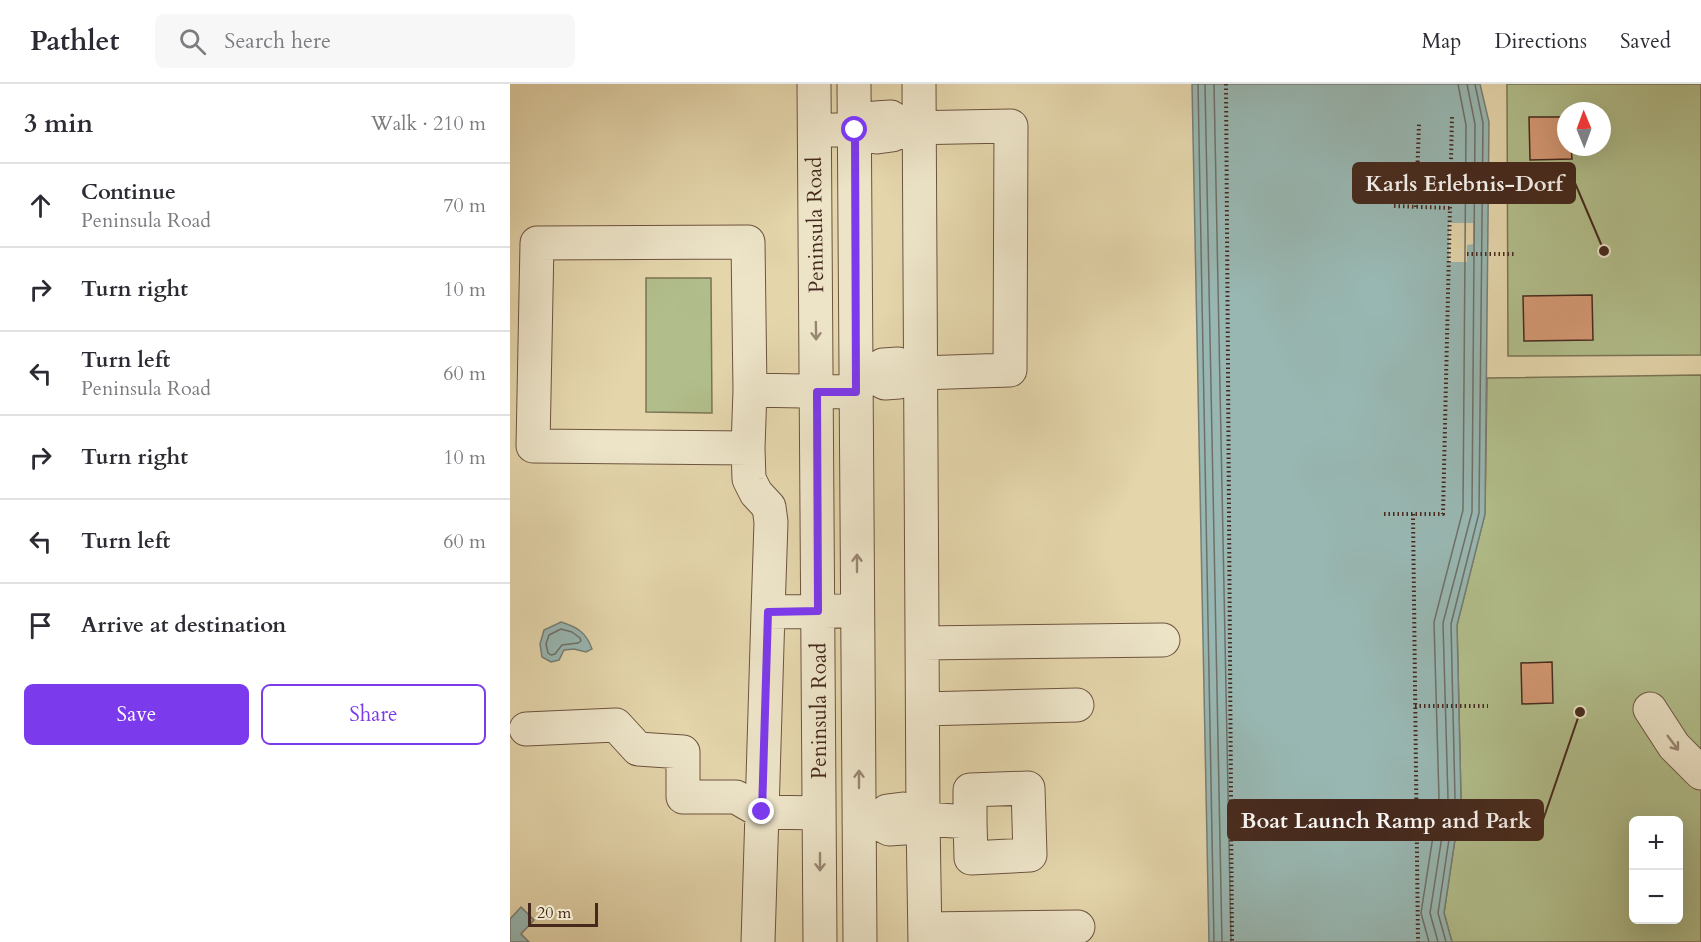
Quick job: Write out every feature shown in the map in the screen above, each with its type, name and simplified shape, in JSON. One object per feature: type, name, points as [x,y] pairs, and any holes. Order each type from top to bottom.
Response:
[{"type":"street","name":"Peninsula Road","points":[[814,84],[820,942]]},
{"type":"street","name":"Peninsula Road","points":[[854,84],[861,130],[862,382],[858,610],[869,823],[860,942]]},
{"type":"street","points":[[919,84],[913,128],[920,373],[925,935],[1078,927]]},
{"type":"street","points":[[750,390],[817,392],[862,382],[899,382],[920,373],[1010,370],[1011,126],[913,128],[885,136],[877,136],[861,130],[814,129]]},
{"type":"street","points":[[748,448],[533,446],[537,243],[748,242],[749,478],[756,493],[769,507],[771,522],[758,942]]},
{"type":"street","points":[[768,612],[858,610]]},
{"type":"street","points":[[923,642],[1163,640]]},
{"type":"street","points":[[923,709],[1077,705]]},
{"type":"street","points":[[1650,709],[1674,746],[1701,773]]},
{"type":"street","points":[[526,729],[616,725],[638,749],[683,752],[683,797],[736,797],[762,812],[819,813]]},
{"type":"street","points":[[869,823],[889,829],[904,828],[923,819],[970,822]]},
{"type":"path","points":[[1226,84],[1232,942]]},
{"type":"path","points":[[1384,513],[1443,514],[1452,117]]},
{"type":"path","points":[[1416,207],[1419,124]]},
{"type":"path","points":[[1394,206],[1450,208]]},
{"type":"path","points":[[1467,254],[1515,254]]},
{"type":"path","points":[[1413,514],[1418,942]]},
{"type":"path","points":[[1415,706],[1488,706]]},
{"type":"green space","points":[[1507,84],[1701,84],[1701,355],[1508,356]]},
{"type":"green space","points":[[646,278],[711,278],[712,413],[646,412]]},
{"type":"green space","points":[[1701,375],[1701,942],[1452,942],[1444,913],[1461,799],[1457,625],[1485,514],[1487,378]]},
{"type":"water","points":[[1192,84],[1480,84],[1489,122],[1485,514],[1457,625],[1461,799],[1444,913],[1452,942],[1209,942]]},
{"type":"water","points":[[561,622],[580,631],[587,638],[592,649],[586,652],[574,649],[564,650],[559,660],[551,662],[542,657],[540,644],[544,630]]},
{"type":"water","points":[[521,907],[534,920],[521,934],[529,942],[510,942],[510,919]]},
{"type":"pier","points":[[1449,223],[1473,223],[1473,244],[1467,245],[1467,262],[1449,262]]},
{"type":"building","points":[[1529,117],[1557,117],[1557,156],[1572,156],[1572,159],[1530,160]]},
{"type":"building","points":[[1592,295],[1593,340],[1524,341],[1523,296]]},
{"type":"building","points":[[1552,662],[1553,703],[1522,704],[1521,663]]},
{"type":"place","name":"Karls Erlebnis-Dorf","points":[[1604,251]]},
{"type":"place","name":"Boat Launch Ramp and Park","points":[[1580,712]]},
{"type":"route","points":[[762,812],[768,612],[818,611],[817,392],[856,392],[855,130]]}]
